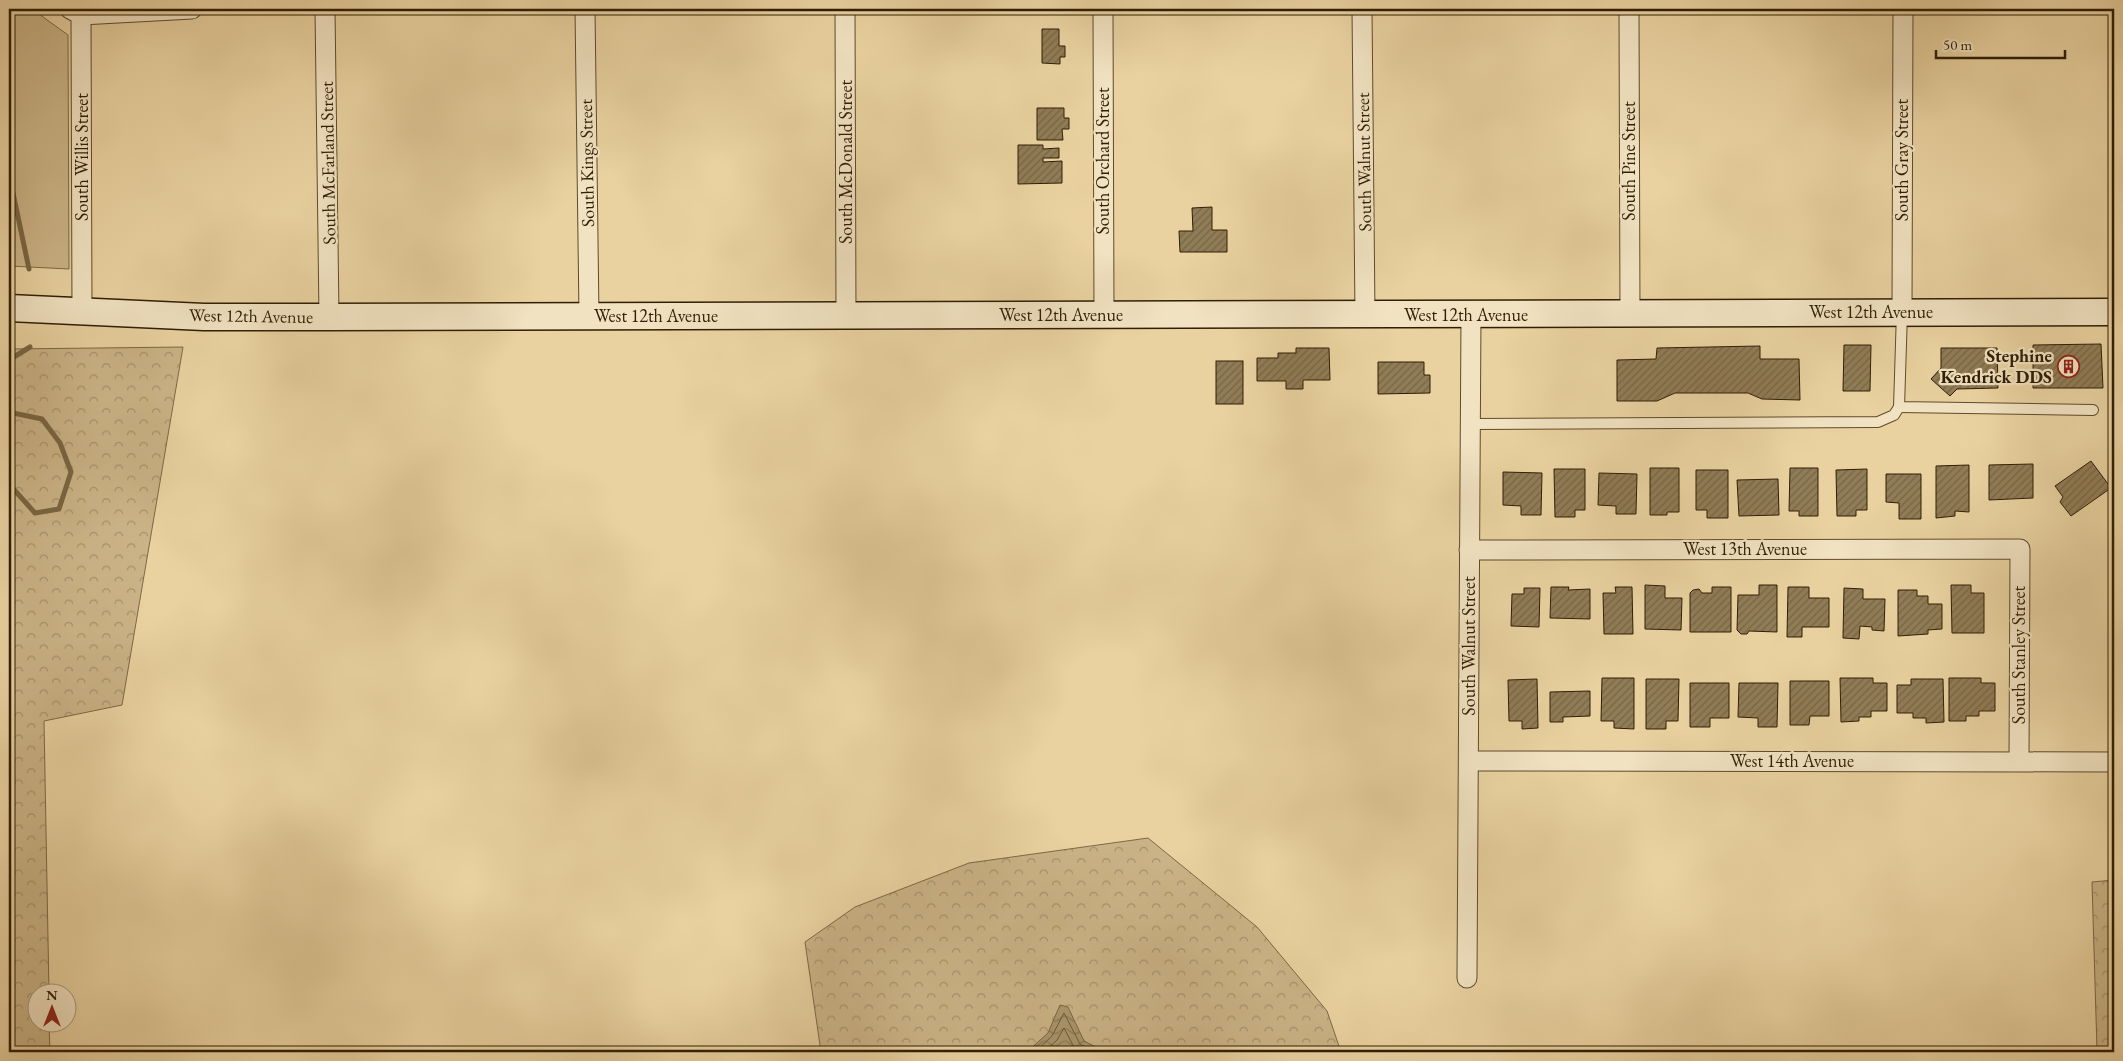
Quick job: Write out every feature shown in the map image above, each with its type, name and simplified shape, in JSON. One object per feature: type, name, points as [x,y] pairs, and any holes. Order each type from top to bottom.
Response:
[{"type":"main road","name":"West 12th Avenue","points":[[9,308],[204,317],[2114,312]]},
{"type":"street","points":[[76,12],[192,9]]},
{"type":"street","name":"South McFarland Street","points":[[325,9],[329,317]]},
{"type":"street","name":"South Kings Street","points":[[585,9],[589,316]]},
{"type":"street","name":"South McDonald Street","points":[[845,9],[846,316]]},
{"type":"street","name":"South Orchard Street","points":[[1103,9],[1104,314]]},
{"type":"street","name":"South Walnut Street","points":[[1362,9],[1365,315]]},
{"type":"street","name":"South Pine Street","points":[[1629,9],[1630,314]]},
{"type":"street","name":"South Gray Street","points":[[1902,312],[1903,9]]},
{"type":"street","name":"South Willis Street","points":[[76,12],[82,312]]},
{"type":"street","name":"South Walnut Street","points":[[1467,978],[1471,315]]},
{"type":"street","name":"West 13th Avenue","points":[[1469,550],[2020,549]]},
{"type":"street","name":"South Stanley Street","points":[[2019,761],[2020,549]]},
{"type":"street","name":"West 14th Avenue","points":[[1469,761],[2114,762]]},
{"type":"lane","points":[[1471,424],[1878,422],[1894,415],[1900,407],[1902,312]]},
{"type":"lane","points":[[1900,407],[2093,410]]},
{"type":"green space","points":[[9,9],[32,9],[68,35],[69,269],[9,266]]},
{"type":"green space","points":[[183,347],[122,705],[44,721],[49,984],[28,984],[28,1034],[49,1034],[50,1052],[9,1052],[9,349]]},
{"type":"green space","points":[[1148,838],[1257,927],[1327,1011],[1341,1052],[821,1052],[805,942],[855,907],[969,863]]},
{"type":"green space","points":[[2114,880],[2114,1052],[2030,1052],[2097,1050],[2092,882]]},
{"type":"water","points":[[1060,1005],[1068,1007],[1084,1041],[1106,1052],[1027,1052],[1048,1033]]},
{"type":"building","points":[[1042,29],[1059,29],[1059,46],[1065,46],[1065,57],[1060,57],[1060,64],[1042,63]]},
{"type":"building","points":[[1037,108],[1064,108],[1064,118],[1069,118],[1069,129],[1062,129],[1063,140],[1037,140]]},
{"type":"building","points":[[1018,145],[1043,145],[1043,149],[1059,148],[1059,158],[1043,158],[1043,162],[1062,161],[1062,183],[1018,184]]},
{"type":"building","points":[[1212,207],[1212,230],[1227,230],[1227,252],[1180,252],[1179,231],[1193,231],[1192,208]]},
{"type":"building","name":"Stephine Kendrick DDS","points":[[2101,344],[2103,388],[2033,388],[2033,345]]},
{"type":"building","points":[[1844,345],[1871,345],[1870,391],[1843,391]]},
{"type":"building","points":[[1760,346],[1760,359],[1799,359],[1800,400],[1762,399],[1748,393],[1675,393],[1657,401],[1617,401],[1617,360],[1656,359],[1657,348]]},
{"type":"building","points":[[1296,348],[1329,348],[1330,380],[1303,380],[1303,389],[1286,389],[1286,381],[1257,381],[1257,358],[1278,358],[1278,353],[1296,353]]},
{"type":"building","points":[[1941,348],[1997,348],[1998,388],[1957,389],[1950,396],[1931,379],[1941,368]]},
{"type":"building","points":[[1216,361],[1243,361],[1243,404],[1216,404]]},
{"type":"building","points":[[1378,362],[1424,362],[1424,375],[1430,375],[1430,393],[1378,394]]},
{"type":"building","points":[[2091,461],[2111,488],[2071,516],[2060,502],[2063,497],[2055,486]]},
{"type":"building","points":[[2033,464],[2033,498],[1989,500],[1989,465]]},
{"type":"building","points":[[1969,465],[1969,512],[1955,511],[1955,516],[1936,518],[1936,466]]},
{"type":"building","points":[[1650,468],[1679,468],[1679,512],[1667,512],[1667,515],[1650,515]]},
{"type":"building","points":[[1790,468],[1818,468],[1818,516],[1799,516],[1799,511],[1789,511]]},
{"type":"building","points":[[1554,469],[1585,469],[1585,510],[1575,510],[1575,517],[1555,517]]},
{"type":"building","points":[[1867,469],[1867,510],[1856,510],[1856,516],[1837,516],[1836,470]]},
{"type":"building","points":[[1696,470],[1728,470],[1728,518],[1707,518],[1707,510],[1696,510]]},
{"type":"building","points":[[1503,472],[1542,473],[1541,515],[1521,515],[1521,506],[1503,505]]},
{"type":"building","points":[[1599,473],[1637,474],[1636,514],[1616,514],[1616,506],[1598,505]]},
{"type":"building","points":[[1886,474],[1921,474],[1921,519],[1899,519],[1899,503],[1886,502]]},
{"type":"building","points":[[1778,479],[1779,515],[1739,516],[1737,480]]},
{"type":"building","points":[[1645,585],[1665,586],[1665,598],[1682,598],[1681,630],[1645,629]]},
{"type":"building","points":[[1759,585],[1777,585],[1777,632],[1749,631],[1747,634],[1741,634],[1737,630],[1738,595],[1759,595]]},
{"type":"building","points":[[1951,585],[1971,585],[1971,593],[1984,593],[1984,633],[1952,633]]},
{"type":"building","points":[[1551,587],[1569,587],[1568,590],[1590,589],[1590,619],[1550,618]]},
{"type":"building","points":[[1615,587],[1632,587],[1633,634],[1604,634],[1603,593],[1616,593]]},
{"type":"building","points":[[1712,587],[1731,587],[1731,632],[1690,632],[1690,593],[1693,590],[1699,589],[1702,593],[1712,593]]},
{"type":"building","points":[[1788,587],[1809,587],[1809,598],[1829,598],[1829,627],[1802,627],[1802,637],[1787,637]]},
{"type":"building","points":[[1524,588],[1540,588],[1539,627],[1511,626],[1512,594],[1524,594]]},
{"type":"building","points":[[1844,588],[1863,589],[1863,599],[1885,599],[1884,631],[1860,626],[1859,639],[1843,638]]},
{"type":"building","points":[[1898,590],[1917,590],[1917,596],[1928,596],[1928,604],[1942,604],[1942,629],[1928,630],[1928,634],[1898,636]]},
{"type":"building","points":[[1602,678],[1634,678],[1634,729],[1614,728],[1614,721],[1601,721]]},
{"type":"building","points":[[1840,678],[1873,678],[1873,683],[1887,683],[1887,711],[1871,711],[1871,717],[1859,717],[1859,721],[1841,722]]},
{"type":"building","points":[[1949,678],[1981,678],[1981,683],[1995,683],[1995,711],[1979,711],[1979,716],[1966,716],[1966,721],[1949,721]]},
{"type":"building","points":[[1537,679],[1538,728],[1522,729],[1522,721],[1509,721],[1508,680]]},
{"type":"building","points":[[1646,679],[1679,679],[1678,721],[1666,721],[1666,729],[1646,729]]},
{"type":"building","points":[[1911,679],[1943,679],[1944,722],[1926,723],[1926,718],[1913,718],[1913,713],[1897,713],[1897,685],[1911,685]]},
{"type":"building","points":[[1790,681],[1829,681],[1829,716],[1810,716],[1809,725],[1790,725]]},
{"type":"building","points":[[1690,683],[1729,683],[1729,718],[1710,718],[1710,727],[1690,727]]},
{"type":"building","points":[[1739,683],[1778,683],[1777,727],[1758,727],[1758,718],[1738,717]]},
{"type":"building","points":[[1590,691],[1590,716],[1563,717],[1563,722],[1550,722],[1550,692]]},
{"type":"waterway","points":[[9,87],[12,93],[9,117]]},
{"type":"waterway","points":[[9,174],[29,269]]},
{"type":"waterway","points":[[9,360],[30,347]]},
{"type":"waterway","points":[[9,408],[13,413],[42,419],[60,443],[71,472],[59,509],[35,513],[9,484]]},
{"type":"place","name":"Stephine Kendrick DDS","points":[[2068,366]]}]
